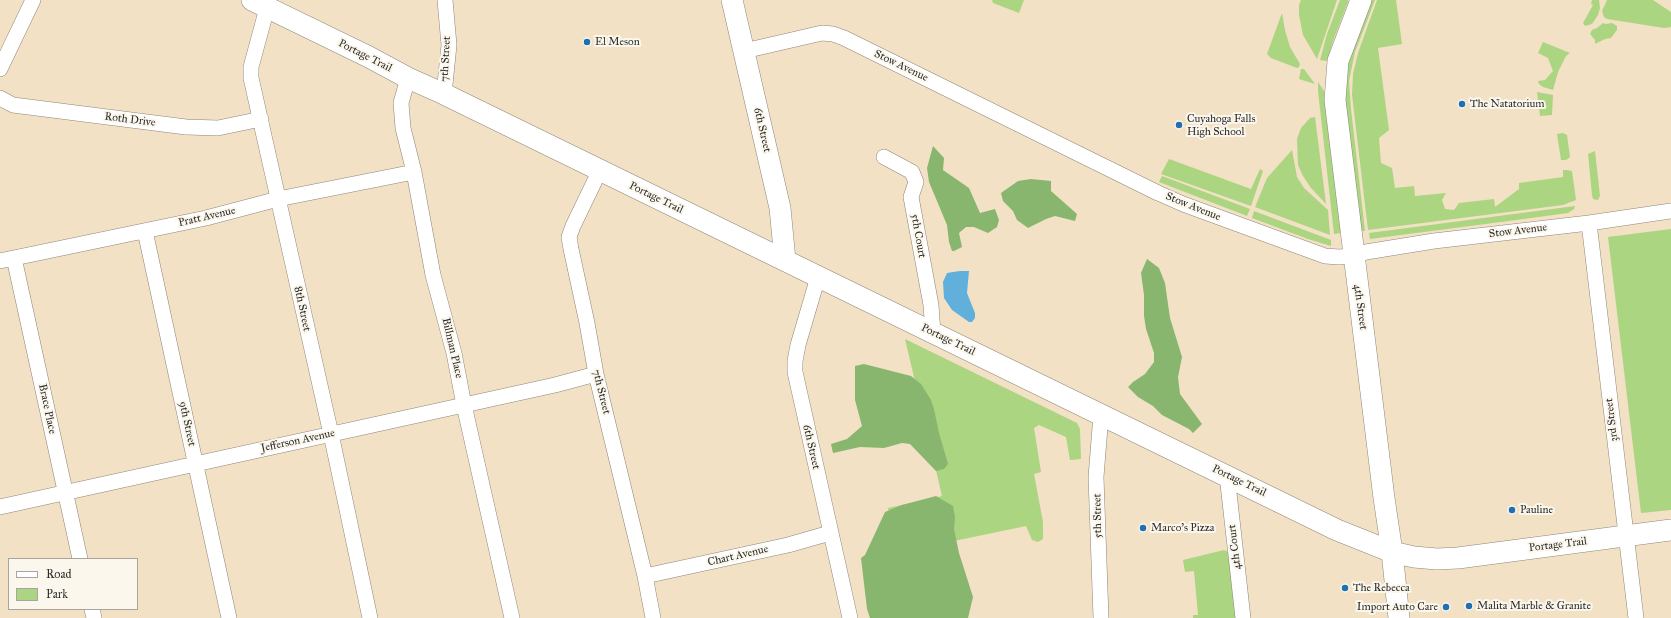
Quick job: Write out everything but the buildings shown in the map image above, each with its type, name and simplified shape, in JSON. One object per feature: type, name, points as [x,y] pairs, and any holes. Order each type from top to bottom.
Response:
[{"type":"main road","name":"6th Street","points":[[732,0],[780,208],[785,260]]},
{"type":"main road","name":"4th Street","points":[[1361,0],[1338,61],[1335,82],[1336,110],[1399,618]]},
{"type":"main road","name":"Portage Trail","points":[[262,3],[364,54],[408,78],[444,94],[785,260],[1100,415],[1227,475],[1337,530],[1392,552],[1414,557],[1437,559],[1458,558],[1671,530]]},
{"type":"street","points":[[0,69],[33,0]]},
{"type":"street","name":"7th Street","points":[[444,94],[449,45],[445,0]]},
{"type":"street","name":"8th Street","points":[[262,3],[251,67],[251,78],[331,434],[370,618]]},
{"type":"street","name":"Stow Avenue","points":[[744,51],[822,33],[833,34],[844,38],[1183,204],[1313,252],[1336,257],[1353,256],[1366,252],[1432,242],[1589,223],[1671,211]]},
{"type":"street","name":"Billman Place","points":[[408,78],[401,103],[404,128],[414,172],[433,275],[454,352],[464,405],[512,618]]},
{"type":"street","name":"Roth Drive","points":[[0,98],[13,105],[186,127],[218,128],[260,119]]},
{"type":"street","name":"5th Court","points":[[884,157],[912,172],[916,182],[911,197],[931,305],[933,333]]},
{"type":"street","name":"7th Street","points":[[600,170],[569,237],[596,374],[645,576],[653,618]]},
{"type":"street","name":"Pratt Avenue","points":[[7,260],[206,218],[278,200],[414,172]]},
{"type":"street","name":"3rd Street","points":[[1589,223],[1636,618]]},
{"type":"street","name":"9th Street","points":[[145,231],[229,618]]},
{"type":"street","name":"Brace Place","points":[[7,260],[66,492],[80,558]]},
{"type":"street","name":"6th Street","points":[[818,277],[798,345],[795,361],[795,372],[850,618]]},
{"type":"street","name":"Jefferson Avenue","points":[[0,507],[555,385],[596,374]]},
{"type":"street","name":"5th Street","points":[[1100,415],[1096,477],[1101,618]]},
{"type":"street","name":"4th Court","points":[[1227,475],[1243,618]]},
{"type":"street","name":"Chart Avenue","points":[[645,576],[788,544],[830,533]]},
{"type":"green space","points":[[992,0],[1024,0],[1019,13],[993,3]]},
{"type":"green space","points":[[1301,0],[1337,0],[1317,59],[1303,35],[1299,15],[1299,5]]},
{"type":"green space","points":[[1340,0],[1348,0],[1348,2],[1327,61],[1320,60],[1327,34]]},
{"type":"green space","points":[[1368,0],[1375,0],[1355,52],[1349,81],[1365,231],[1360,231],[1343,94],[1352,41]]},
{"type":"green space","points":[[1377,0],[1396,0],[1402,44],[1378,48],[1389,130],[1379,138],[1381,163],[1392,168],[1395,188],[1414,186],[1415,196],[1446,193],[1442,200],[1445,209],[1454,210],[1459,203],[1494,199],[1495,207],[1519,189],[1519,183],[1563,177],[1563,170],[1567,170],[1572,171],[1576,200],[1563,205],[1368,230],[1352,95],[1353,74],[1358,53]]},
{"type":"green space","points":[[1592,0],[1599,0],[1600,8],[1598,15],[1592,24],[1585,26],[1583,23],[1593,5],[1591,4]]},
{"type":"green space","points":[[1607,0],[1653,0],[1671,12],[1671,27],[1664,28],[1607,19],[1604,17],[1602,11]]},
{"type":"green space","points":[[1282,13],[1290,47],[1300,64],[1297,68],[1271,58],[1267,54]]},
{"type":"green space","points":[[1603,23],[1612,23],[1617,26],[1617,30],[1611,38],[1595,44],[1595,40],[1590,34],[1592,30]]},
{"type":"green space","points":[[1543,42],[1570,53],[1566,56],[1558,72],[1553,90],[1543,87],[1538,81],[1545,80],[1553,71],[1548,58],[1538,53]]},
{"type":"green space","points":[[1301,69],[1304,69],[1315,84],[1299,79]]},
{"type":"green space","points":[[1318,82],[1324,91],[1340,227],[1340,233],[1334,234],[1318,91]]},
{"type":"green space","points":[[1537,92],[1553,95],[1552,115],[1540,116]]},
{"type":"green space","points":[[1315,117],[1326,204],[1311,188],[1298,165],[1297,139],[1301,128],[1310,118]]},
{"type":"green space","points":[[1563,133],[1567,135],[1570,157],[1566,160],[1561,160],[1557,134]]},
{"type":"green space","points":[[933,146],[944,158],[943,170],[969,188],[980,213],[995,209],[999,220],[997,227],[988,233],[974,227],[966,227],[959,233],[962,247],[954,251],[952,251],[949,242],[947,225],[929,182],[927,168]]},
{"type":"green space","points":[[1292,150],[1297,177],[1304,188],[1328,210],[1330,235],[1255,207],[1267,178]]},
{"type":"green space","points":[[1595,151],[1600,196],[1598,200],[1593,199],[1592,195],[1588,154]]},
{"type":"green space","points":[[1169,159],[1251,189],[1260,169],[1263,171],[1251,206],[1161,174]]},
{"type":"green space","points":[[1162,176],[1250,209],[1247,216],[1159,182]]},
{"type":"green space","points":[[1031,179],[1051,181],[1051,191],[1077,214],[1075,221],[1055,216],[1028,228],[1017,220],[1013,211],[1003,201],[1001,193],[1018,181]]},
{"type":"green space","points":[[1575,206],[1574,209],[1568,213],[1501,222],[1370,239],[1369,233]]},
{"type":"green space","points":[[1254,211],[1331,240],[1331,246],[1252,218]]},
{"type":"green space","points":[[1671,229],[1671,510],[1641,513],[1608,237]]},
{"type":"green space","points":[[1147,259],[1159,268],[1165,283],[1170,318],[1182,357],[1178,377],[1180,394],[1202,424],[1193,433],[1189,429],[1162,415],[1153,406],[1138,397],[1128,387],[1145,374],[1154,362],[1154,353],[1146,329],[1144,316],[1144,295],[1141,273]]},
{"type":"green space","points":[[905,339],[1077,423],[1080,429],[1081,459],[1070,460],[1066,437],[1039,425],[1034,428],[1041,472],[1034,474],[1043,522],[1043,539],[1038,542],[1032,540],[1026,526],[954,541],[897,546],[888,508],[942,496]]},
{"type":"green space","points":[[864,364],[911,376],[921,384],[931,400],[934,409],[948,464],[944,469],[936,471],[910,444],[902,443],[884,448],[860,447],[833,453],[831,444],[847,439],[862,426],[855,400],[855,366]]},
{"type":"green space","points":[[936,496],[953,506],[955,517],[954,529],[959,553],[973,597],[968,618],[870,618],[867,609],[861,558],[865,555],[885,512],[902,505]]},
{"type":"green space","points":[[1224,550],[1228,552],[1237,618],[1193,618],[1193,615],[1198,615],[1194,571],[1185,572],[1183,560]]},
{"type":"water","points":[[969,271],[967,293],[975,313],[975,318],[972,322],[969,322],[952,310],[944,298],[943,282],[947,273]]},
{"type":"place","name":"El Meson","points":[[587,42]]},
{"type":"place","name":"The Natatorium","points":[[1462,104]]},
{"type":"place","name":"Cuyahoga Falls High School","points":[[1179,125]]},
{"type":"place","name":"Pauline","points":[[1512,510]]},
{"type":"place","name":"Marco's Pizza","points":[[1143,528]]},
{"type":"place","name":"The Rebecca","points":[[1345,588]]},
{"type":"place","name":"Malita Marble & Granite","points":[[1469,606]]},
{"type":"place","name":"Import Auto Care","points":[[1446,607]]}]
